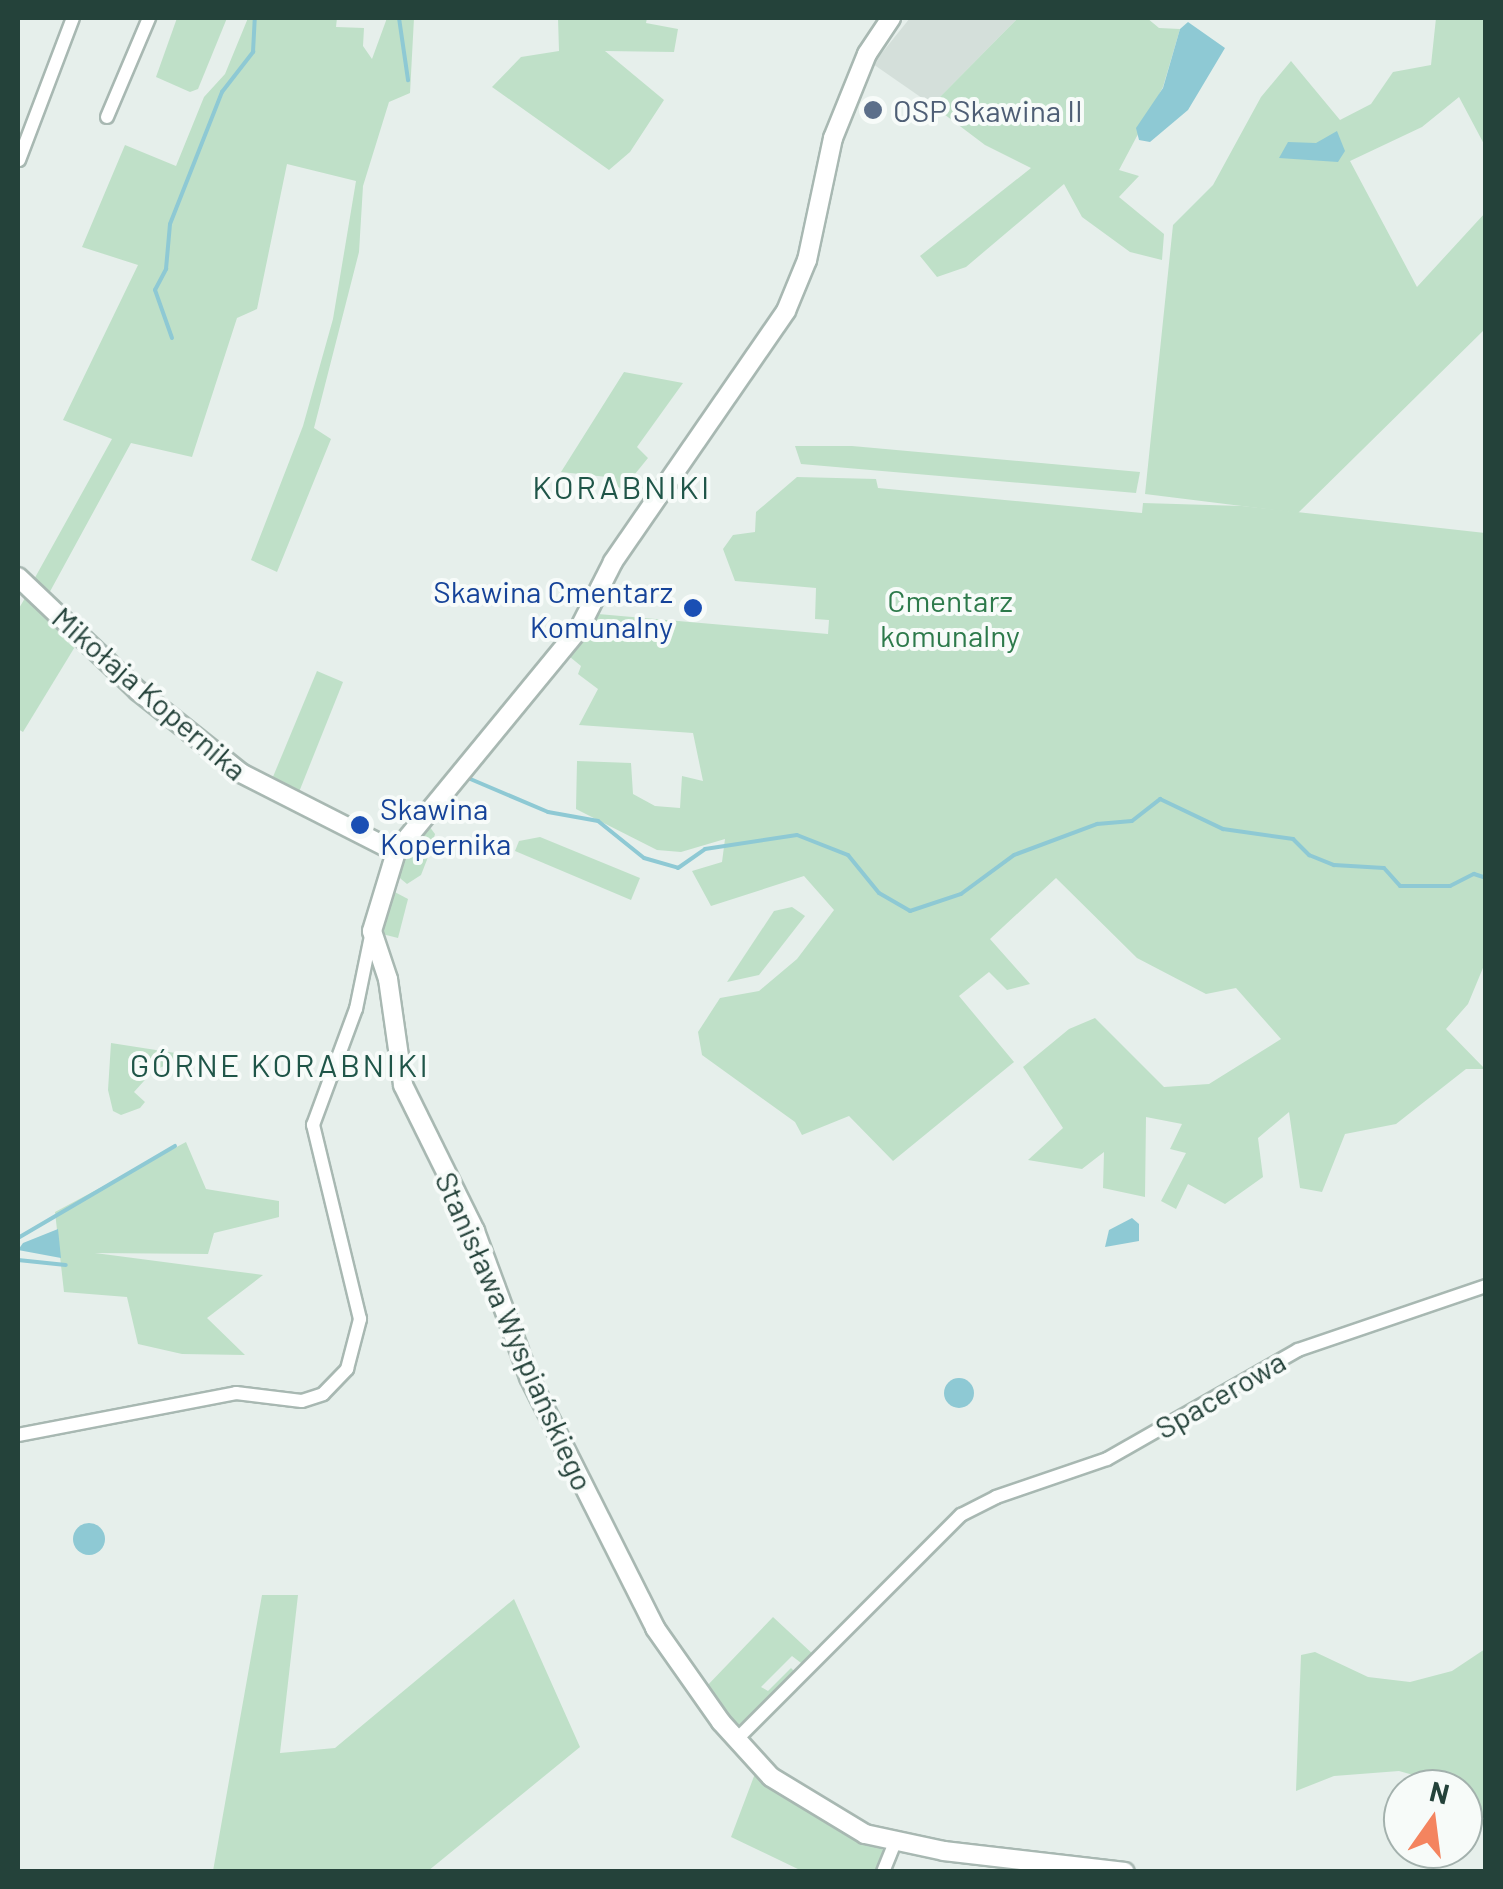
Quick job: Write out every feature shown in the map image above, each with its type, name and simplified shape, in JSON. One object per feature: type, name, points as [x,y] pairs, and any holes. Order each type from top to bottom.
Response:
[{"type":"street","points":[[20,160],[73,18]]},
{"type":"street","points":[[107,117],[149,18]]},
{"type":"street","points":[[18,1435],[236,1394],[302,1401],[323,1394],[347,1369],[360,1319],[313,1125],[346,1039],[372,930],[396,852],[579,629],[613,562],[786,311],[806,260],[838,124],[890,18]]},
{"type":"street","name":"Mikołaja Kopernika","points":[[18,577],[138,691],[241,773],[396,852]]},
{"type":"street","name":"Stanisława Wyspiańskiego","points":[[372,930],[388,979],[403,1085],[475,1231],[530,1377],[655,1628],[739,1742],[802,1799],[865,1834],[895,1843],[1124,1872]]},
{"type":"street","name":"Spacerowa","points":[[739,1742],[961,1516],[996,1496],[1107,1458],[1298,1350],[1486,1286]]},
{"type":"street","points":[[883,1872],[895,1843]]},
{"type":"shaded area","points":[[910,18],[1018,18],[932,105],[873,64]]},
{"type":"green space","points":[[177,18],[227,18],[198,89],[190,92],[156,77]]},
{"type":"green space","points":[[248,18],[337,18],[336,27],[364,28],[363,46],[372,59],[387,18],[414,18],[410,93],[389,102],[363,186],[359,252],[314,428],[331,439],[277,572],[251,560],[303,426],[333,319],[356,181],[287,164],[257,309],[237,318],[192,457],[131,443],[47,597],[32,583],[112,439],[63,420],[138,265],[82,247],[125,145],[176,166],[204,97],[225,74]]},
{"type":"green space","points":[[558,18],[647,18],[646,23],[678,29],[674,52],[605,51],[664,100],[630,152],[609,170],[492,87],[521,57],[559,51]]},
{"type":"green space","points":[[1018,18],[1147,18],[1159,28],[1180,29],[1163,87],[1119,170],[1139,176],[1119,197],[1164,234],[1162,260],[1130,252],[1082,217],[1064,184],[966,267],[937,277],[920,256],[1031,168],[985,145],[932,105]]},
{"type":"green space","points":[[1436,18],[1485,18],[1485,146],[1459,97],[1422,127],[1350,161],[1417,287],[1485,213],[1485,329],[1298,513],[1145,494],[1173,225],[1213,185],[1261,97],[1291,61],[1340,120],[1371,104],[1393,72],[1431,65]]},
{"type":"green space","points":[[624,372],[683,383],[637,447],[648,458],[622,490],[607,477],[561,472]]},
{"type":"green space","points":[[795,446],[852,446],[1140,472],[1136,493],[801,464]]},
{"type":"green space","name":"Cmentarz komunalny","points":[[797,477],[876,479],[878,488],[1142,513],[1143,503],[1242,506],[1485,533],[1485,963],[1468,1004],[1446,1029],[1485,1069],[1466,1069],[1396,1124],[1345,1134],[1322,1192],[1300,1188],[1289,1112],[1258,1138],[1263,1177],[1225,1204],[1188,1184],[1176,1209],[1161,1201],[1186,1153],[1170,1149],[1182,1124],[1146,1117],[1145,1197],[1103,1188],[1104,1152],[1082,1169],[1028,1160],[1063,1128],[1023,1067],[1069,1029],[1095,1018],[1164,1087],[1209,1084],[1281,1039],[1236,988],[1206,994],[1137,958],[1056,878],[990,939],[1030,984],[1007,990],[989,972],[959,996],[1014,1062],[893,1161],[849,1116],[802,1135],[795,1122],[702,1055],[698,1032],[720,998],[759,991],[797,959],[834,910],[804,876],[711,906],[692,871],[722,862],[725,839],[681,852],[657,850],[576,809],[577,761],[631,763],[633,794],[655,806],[680,808],[682,776],[703,781],[693,733],[579,725],[598,689],[578,674],[581,666],[570,657],[598,614],[828,634],[829,620],[815,619],[816,588],[735,581],[723,549],[733,535],[755,532],[756,512]]},
{"type":"green space","points":[[25,598],[76,645],[23,732],[18,729],[18,610]]},
{"type":"green space","points":[[317,671],[343,682],[297,797],[270,784]]},
{"type":"green space","points":[[429,826],[435,834],[430,852],[421,875],[407,884],[395,874]]},
{"type":"green space","points":[[540,837],[640,878],[631,900],[515,851],[519,841]]},
{"type":"green space","points":[[389,889],[408,899],[398,938],[382,934]]},
{"type":"green space","points":[[792,907],[805,916],[759,975],[727,982],[774,911]]},
{"type":"green space","points":[[111,1043],[188,1055],[153,1071],[134,1092],[145,1102],[121,1115],[113,1111],[108,1090]]},
{"type":"green space","points":[[186,1142],[206,1189],[279,1201],[279,1217],[214,1233],[208,1254],[95,1253],[263,1275],[207,1318],[245,1355],[182,1354],[138,1344],[127,1297],[64,1292],[55,1212]]},
{"type":"green space","points":[[262,1595],[298,1595],[280,1753],[335,1748],[514,1599],[580,1747],[428,1871],[213,1871]]},
{"type":"green space","points":[[773,1617],[815,1656],[805,1666],[792,1656],[761,1687],[768,1691],[791,1668],[799,1676],[737,1726],[704,1689]]},
{"type":"green space","points":[[1485,1649],[1485,1827],[1483,1769],[1383,1769],[1383,1772],[1334,1776],[1296,1791],[1301,1655],[1315,1652],[1368,1677],[1410,1682],[1452,1671]]},
{"type":"green space","points":[[756,1771],[802,1807],[881,1847],[886,1855],[878,1871],[802,1871],[731,1837]]},
{"type":"water","points":[[1188,22],[1225,48],[1188,110],[1150,142],[1139,140],[1136,128],[1163,88],[1180,29]]},
{"type":"water","points":[[1337,131],[1345,151],[1338,162],[1279,158],[1288,142],[1316,143]]},
{"type":"water","points":[[1132,1218],[1139,1224],[1139,1241],[1105,1247],[1109,1230]]},
{"type":"water","points":[[58,1229],[61,1258],[18,1250],[23,1243]]},
{"type":"water","points":[[959,1378],[970,1382],[974,1393],[970,1404],[959,1408],[948,1404],[944,1393],[948,1382]]},
{"type":"water","points":[[89,1523],[100,1528],[105,1539],[100,1550],[89,1555],[78,1550],[73,1539],[78,1528]]},
{"type":"waterway","points":[[172,338],[155,290],[166,269],[170,224],[222,92],[253,52],[255,18]]},
{"type":"waterway","points":[[399,18],[408,80]]},
{"type":"waterway","points":[[468,778],[548,812],[598,821],[644,858],[678,868],[705,849],[797,835],[848,855],[879,893],[910,911],[961,894],[1014,855],[1097,824],[1132,821],[1160,799],[1223,829],[1293,839],[1309,855],[1334,865],[1384,868],[1400,886],[1450,886],[1474,874],[1486,878]]},
{"type":"waterway","points":[[18,1238],[175,1146]]},
{"type":"waterway","points":[[18,1260],[66,1265]]},
{"type":"place","name":"OSP Skawina II","points":[[873,110]]},
{"type":"place","name":"Skawina Cmentarz Komunalny","points":[[693,608]]},
{"type":"place","name":"Skawina Kopernika","points":[[360,825]]},
{"type":"district","name":"KORABNIKI","points":[[622,486]]},
{"type":"district","name":"GÓRNE KORABNIKI","points":[[280,1064]]}]
